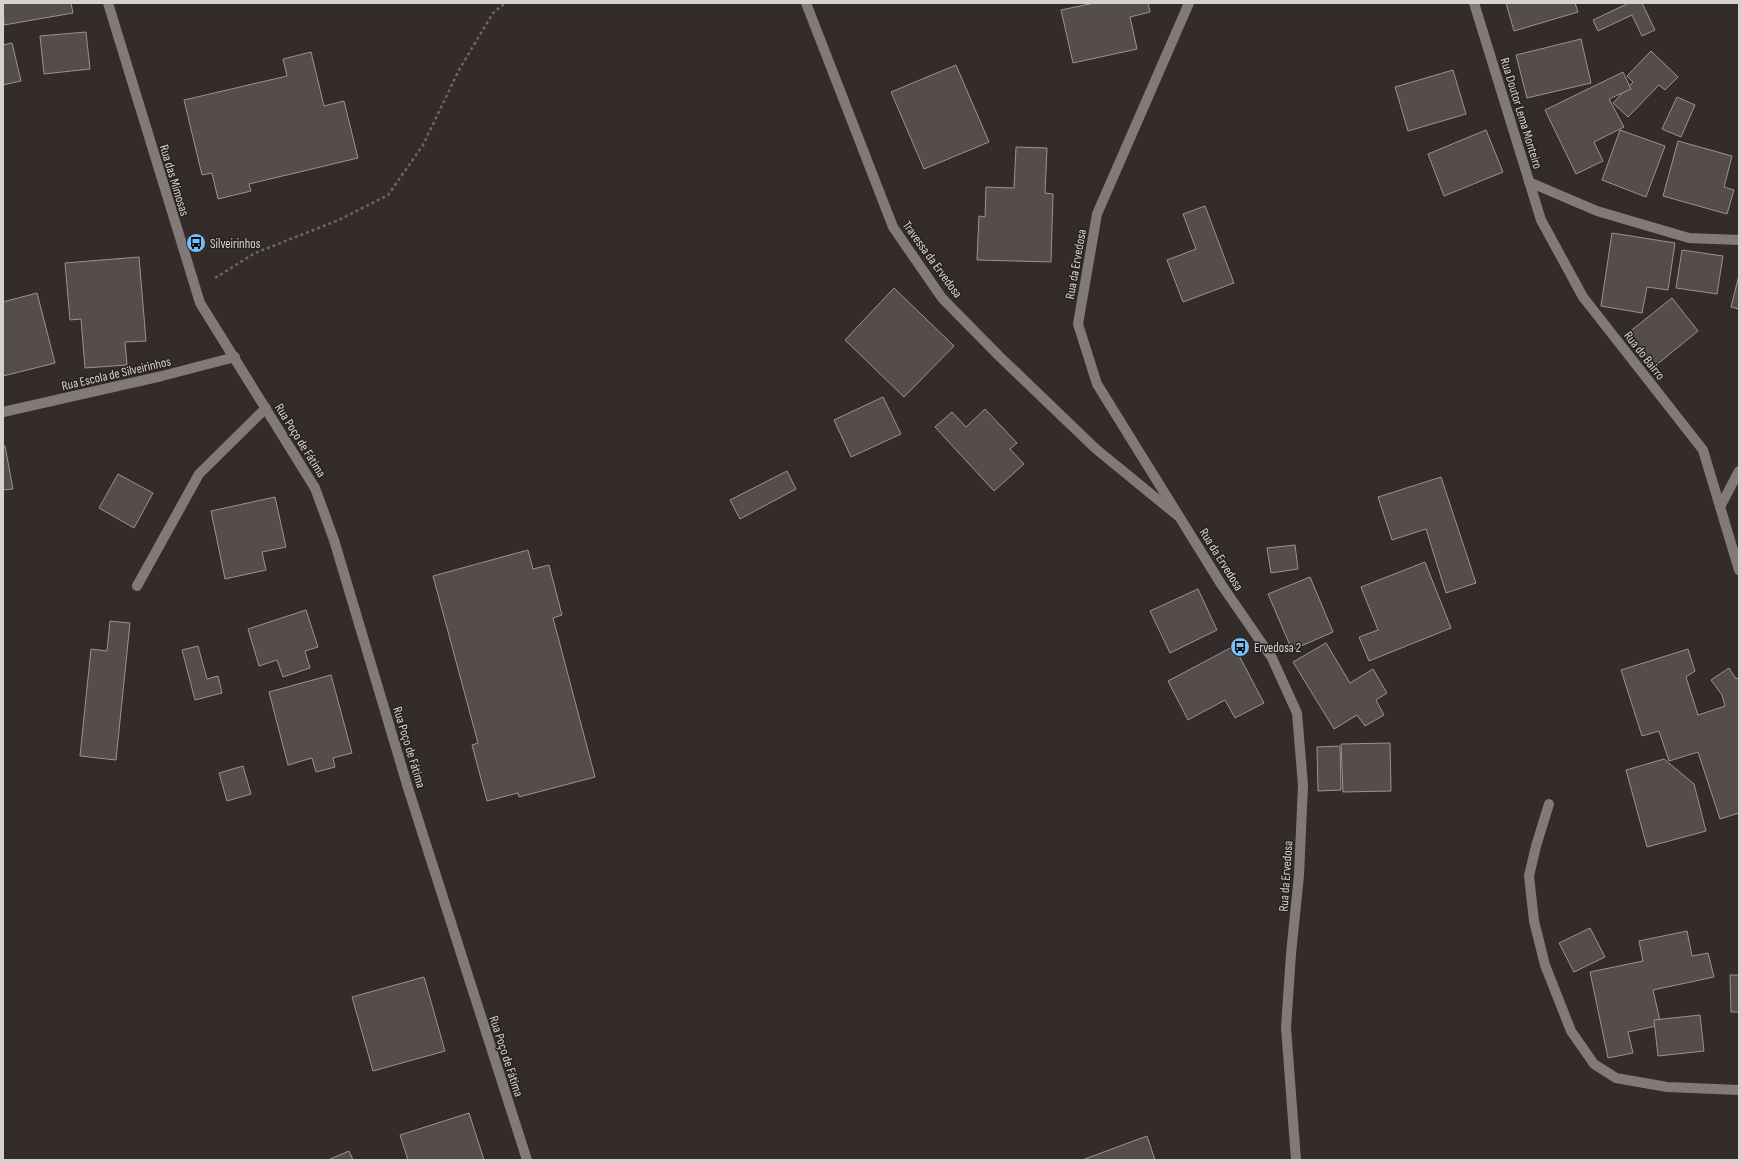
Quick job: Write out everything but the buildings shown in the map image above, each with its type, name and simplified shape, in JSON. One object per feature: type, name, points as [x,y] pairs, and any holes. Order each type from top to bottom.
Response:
[{"type":"street","name":"Rua das Mimosas","points":[[108,3],[200,303],[235,357]]},
{"type":"street","name":"Travessa da Ervedosa","points":[[806,3],[893,227],[942,298],[999,356],[1096,449],[1181,518]]},
{"type":"street","name":"Rua da Ervedosa","points":[[1190,3],[1097,214],[1078,324],[1097,384],[1221,584],[1272,658],[1298,713],[1303,785],[1300,875],[1291,954],[1286,1027],[1296,1160]]},
{"type":"street","name":"Rua Doutor Lema Monteiro","points":[[1474,3],[1529,182],[1597,211],[1689,238],[1739,240]]},
{"type":"street","name":"Rua do Bairro","points":[[1529,182],[1541,220],[1583,297],[1703,450],[1739,570]]},
{"type":"street","name":"Rua Poço de Fátima","points":[[235,357],[315,488],[334,540],[408,788],[527,1160]]},
{"type":"street","name":"Rua Escola de Silveirinhos","points":[[3,412],[162,376],[235,357]]},
{"type":"street","points":[[137,586],[199,474],[266,408]]},
{"type":"street","points":[[1720,507],[1739,470]]},
{"type":"street","points":[[1549,804],[1536,846],[1529,876],[1534,921],[1545,965],[1571,1031],[1594,1064],[1616,1078],[1667,1087],[1739,1090]]},
{"type":"path","points":[[196,289],[255,253],[339,220],[388,195],[424,145],[459,70],[493,14],[505,3]]},
{"type":"place","name":"Silveirinhos","points":[[196,243]]},
{"type":"place","name":"Ervedosa 2","points":[[1240,647]]}]
